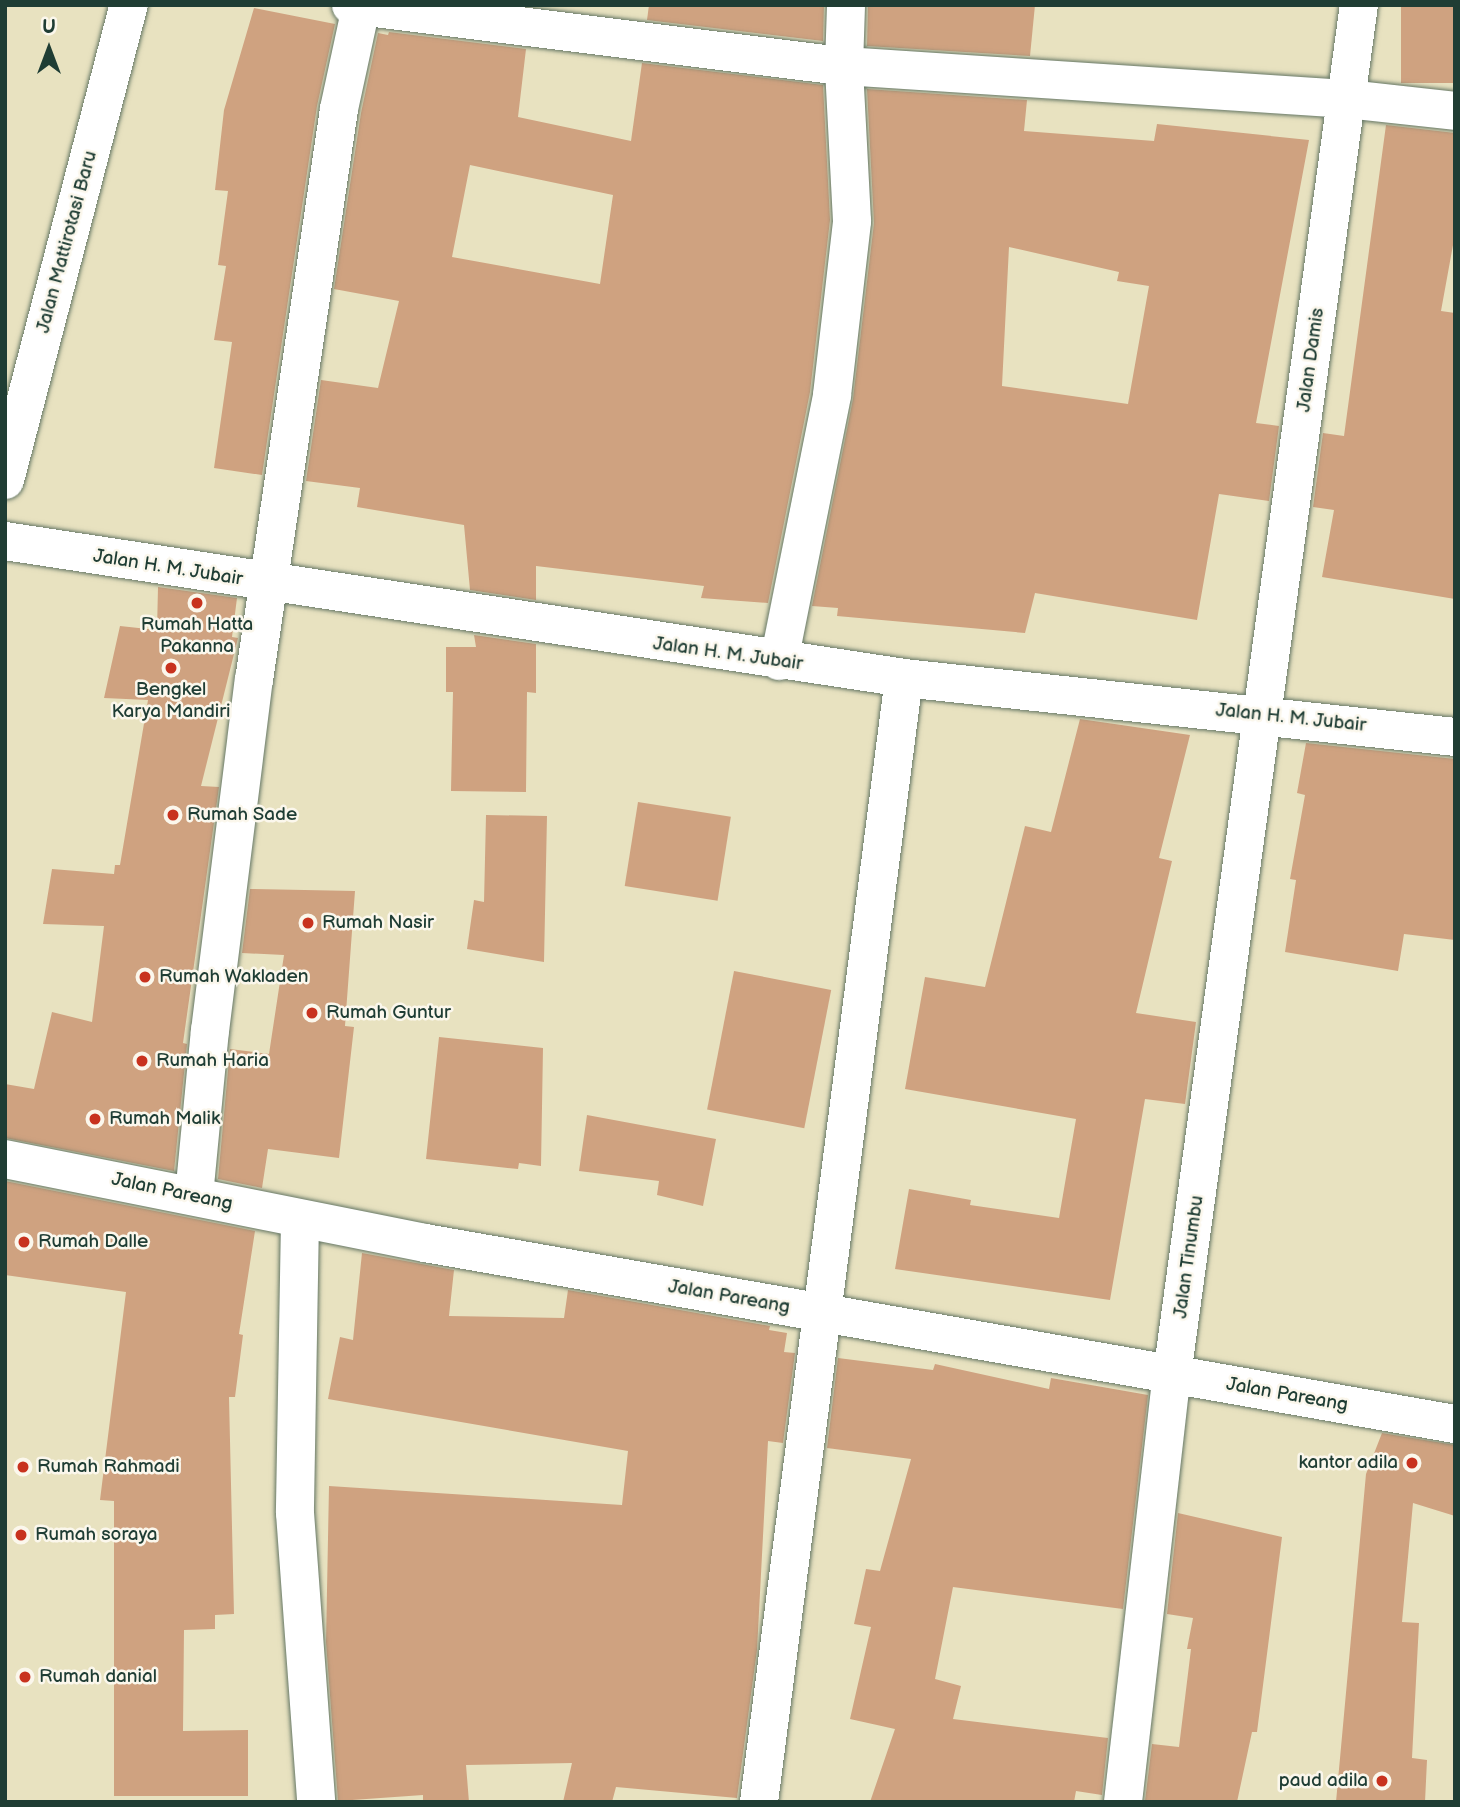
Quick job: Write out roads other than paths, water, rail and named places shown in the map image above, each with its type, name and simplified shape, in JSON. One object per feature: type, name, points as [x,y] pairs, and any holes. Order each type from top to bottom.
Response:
[{"type":"street","name":"Jalan Mattirotasi Baru","points":[[5,480],[129,5]]},
{"type":"street","points":[[779,661],[832,395],[852,221],[844,66],[846,5]]},
{"type":"street","name":"Jalan Damis","points":[[1264,714],[1359,5]]},
{"type":"street","points":[[194,1196],[252,694],[271,585],[356,6],[844,66],[1347,99],[1455,111]]},
{"type":"street","name":"Jalan H. M. Jubair","points":[[5,541],[271,585],[904,678],[1264,714],[1455,737]]},
{"type":"street","points":[[759,1802],[904,678]]},
{"type":"street","name":"Jalan Tinumbu","points":[[1123,1802],[1172,1375],[1264,714]]},
{"type":"street","name":"Jalan Pareang","points":[[5,1159],[300,1220],[1455,1424]]},
{"type":"street","points":[[300,1220],[295,1513],[316,1802]]},
{"type":"place","name":"Rumah Hatta Pakanna","points":[[197,603]]},
{"type":"place","name":"Bengkel Karya Mandiri","points":[[171,668]]},
{"type":"place","name":"Rumah Sade","points":[[173,815]]},
{"type":"place","name":"Rumah Nasir","points":[[308,923]]},
{"type":"place","name":"Rumah Wakladen","points":[[145,977]]},
{"type":"place","name":"Rumah Guntur","points":[[312,1013]]},
{"type":"place","name":"Rumah Haria","points":[[142,1061]]},
{"type":"place","name":"Rumah Malik","points":[[95,1119]]},
{"type":"place","name":"Rumah Dalle","points":[[24,1242]]},
{"type":"place","name":"kantor adila","points":[[1412,1463]]},
{"type":"place","name":"Rumah Rahmadi","points":[[23,1467]]},
{"type":"place","name":"Rumah soraya","points":[[21,1535]]},
{"type":"place","name":"Rumah danial","points":[[25,1677]]},
{"type":"place","name":"paud adila","points":[[1382,1781]]}]
